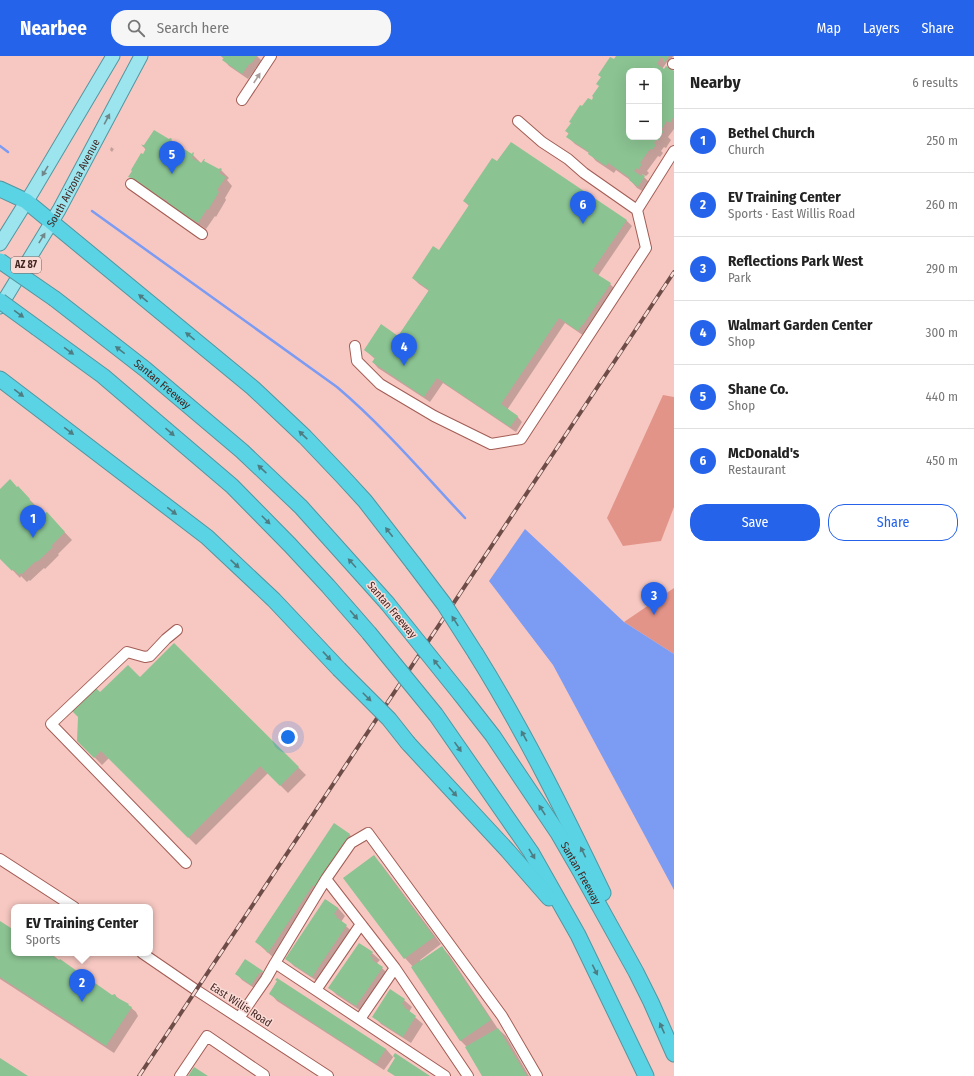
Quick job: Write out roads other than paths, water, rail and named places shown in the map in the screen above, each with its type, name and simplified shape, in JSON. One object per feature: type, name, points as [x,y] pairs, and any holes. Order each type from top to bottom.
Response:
[{"type":"highway","points":[[0,189],[26,201],[253,388],[305,437],[364,501],[444,604],[501,694],[530,745],[566,816],[606,899],[651,1002]]},
{"type":"highway","name":"Santan Freeway","points":[[0,261],[55,300],[145,369],[242,451],[301,506],[408,627],[493,736],[558,833],[636,972],[674,1054]]},
{"type":"highway","points":[[0,301],[103,376],[232,486],[290,545],[369,633],[436,715],[531,852],[578,935],[646,1076]]},
{"type":"highway","points":[[0,379],[207,537],[274,600],[339,669],[389,719],[408,743],[547,895],[578,935]]},
{"type":"main road","points":[[0,244],[113,56]]},
{"type":"main road","name":"South Arizona Avenue","points":[[0,307],[59,210],[141,56]]},
{"type":"street","points":[[242,100],[268,57]]},
{"type":"street","points":[[355,346],[357,362],[380,384],[434,416],[492,444],[521,439],[646,248],[637,210],[584,173],[568,159],[542,142],[518,121]]},
{"type":"street","points":[[637,210],[674,151]]},
{"type":"street","points":[[131,184],[202,234]]},
{"type":"street","points":[[177,630],[150,656],[145,657],[127,652],[51,724],[186,863]]},
{"type":"street","points":[[239,1018],[266,979],[326,879],[351,843],[368,833],[502,1016],[537,1076]]},
{"type":"street","points":[[0,859],[69,904]]},
{"type":"street","points":[[326,879],[395,968],[468,1076]]},
{"type":"street","points":[[316,990],[361,924]]},
{"type":"street","name":"East Willis Road","points":[[146,956],[328,1076]]},
{"type":"street","points":[[275,963],[446,1076]]},
{"type":"street","points":[[360,1019],[395,968]]},
{"type":"street","points":[[180,1076],[206,1036],[264,1076]]},
{"type":"water","points":[[525,529],[624,622],[674,654],[674,890],[553,665],[489,581]]},
{"type":"waterway","points":[[0,146],[8,152]]},
{"type":"waterway","points":[[92,211],[337,387],[387,434],[465,518]]},
{"type":"railway","points":[[139,1076],[674,272]]},
{"type":"place","name":"Shane Co.","points":[[172,174]]},
{"type":"place","name":"McDonald's","points":[[583,224]]},
{"type":"place","name":"Walmart Garden Center","points":[[404,366]]},
{"type":"place","name":"Bethel Church","points":[[33,538]]},
{"type":"place","name":"Reflections Park West","points":[[654,615]]},
{"type":"place","name":"EV Training Center","points":[[82,1002]]}]
